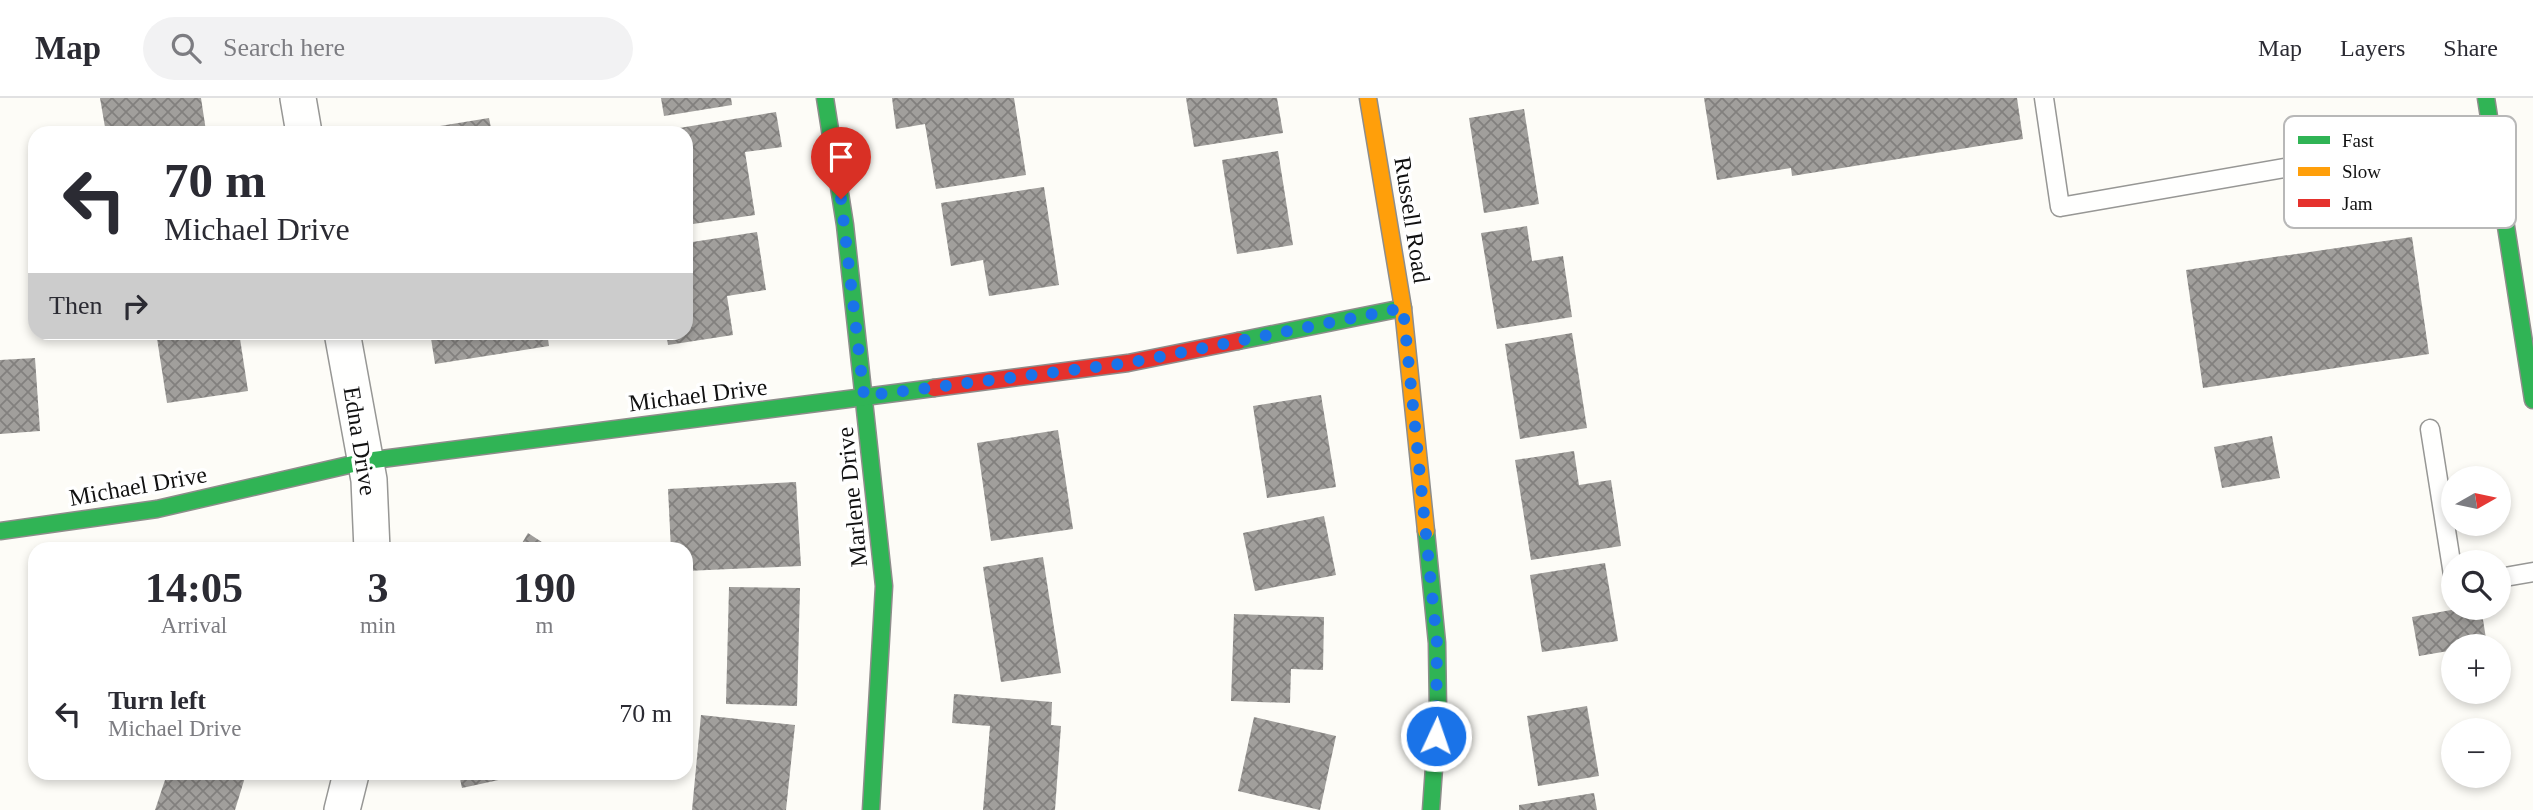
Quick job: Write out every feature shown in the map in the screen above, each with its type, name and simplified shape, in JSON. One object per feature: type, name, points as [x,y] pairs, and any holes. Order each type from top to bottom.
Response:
[{"type":"street","points":[[298,98],[303,126]]},
{"type":"street","name":"Marlene Drive","points":[[825,98],[845,225],[884,586],[871,810]]},
{"type":"street","name":"Russell Road","points":[[1368,98],[1403,308],[1437,643],[1438,711],[1431,810]]},
{"type":"street","points":[[2486,98],[2489,116]]},
{"type":"street","points":[[2506,228],[2533,400]]},
{"type":"street","name":"Michael Drive","points":[[0,531],[157,509],[366,461],[1128,363],[1403,308]]},
{"type":"street","name":"Edna Drive","points":[[343,340],[366,461],[371,542]]},
{"type":"street","points":[[342,810],[350,780]]},
{"type":"lane","points":[[2044,98],[2060,207],[2284,168]]},
{"type":"lane","points":[[2430,429],[2449,550]]},
{"type":"lane","points":[[2511,576],[2533,572]]},
{"type":"building","points":[[100,98],[201,98],[205,126],[105,126]]},
{"type":"building","points":[[661,98],[731,98],[732,105],[664,116]]},
{"type":"building","points":[[892,98],[1014,98],[1026,175],[936,189],[925,124],[896,129]]},
{"type":"building","points":[[1186,98],[1277,98],[1283,133],[1194,147]]},
{"type":"building","points":[[1704,98],[2017,98],[2023,139],[1792,176],[1791,168],[1717,180]]},
{"type":"building","points":[[1524,109],[1539,204],[1484,213],[1469,118]]},
{"type":"building","points":[[776,112],[782,147],[745,152],[755,215],[693,224],[691,126]]},
{"type":"building","points":[[489,118],[491,126],[440,126]]},
{"type":"building","points":[[1278,151],[1293,245],[1237,254],[1222,160]]},
{"type":"building","points":[[1044,187],[1059,285],[989,296],[983,260],[951,266],[941,203]]},
{"type":"building","points":[[1527,226],[1532,261],[1563,256],[1572,317],[1497,329],[1481,233]]},
{"type":"building","points":[[757,232],[766,290],[727,296],[733,335],[668,345],[667,340],[693,340],[693,242]]},
{"type":"building","points":[[2412,237],[2429,354],[2203,388],[2186,270]]},
{"type":"building","points":[[1572,333],[1587,428],[1520,439],[1505,344]]},
{"type":"building","points":[[157,340],[240,340],[248,391],[167,403]]},
{"type":"building","points":[[431,340],[548,340],[549,346],[435,364]]},
{"type":"building","points":[[35,358],[40,431],[0,434],[0,360]]},
{"type":"building","points":[[1321,395],[1336,487],[1267,498],[1253,406]]},
{"type":"building","points":[[1058,430],[1073,529],[991,541],[977,443]]},
{"type":"building","points":[[2272,436],[2280,478],[2222,488],[2214,447]]},
{"type":"building","points":[[1574,451],[1579,485],[1611,480],[1621,546],[1531,560],[1515,460]]},
{"type":"building","points":[[796,482],[801,566],[693,571],[693,542],[671,542],[668,489]]},
{"type":"building","points":[[1324,516],[1336,575],[1255,591],[1243,533]]},
{"type":"building","points":[[528,533],[542,542],[523,542]]},
{"type":"building","points":[[1043,557],[1061,673],[1001,682],[983,567]]},
{"type":"building","points":[[1605,563],[1618,641],[1542,652],[1530,575]]},
{"type":"building","points":[[729,587],[800,588],[797,706],[726,704]]},
{"type":"building","points":[[2441,612],[2441,620],[2483,620],[2485,634],[2441,634],[2441,652],[2419,656],[2412,617]]},
{"type":"building","points":[[1234,614],[1324,617],[1323,670],[1291,669],[1290,703],[1231,701]]},
{"type":"building","points":[[954,694],[1052,702],[1051,725],[1061,726],[1055,810],[983,810],[990,726],[952,723]]},
{"type":"building","points":[[1587,706],[1599,776],[1538,786],[1527,716]]},
{"type":"building","points":[[701,715],[795,725],[786,810],[692,810]]},
{"type":"building","points":[[1254,717],[1336,736],[1320,810],[1238,791]]},
{"type":"building","points":[[165,780],[244,780],[235,810],[155,810]]},
{"type":"building","points":[[460,780],[499,780],[462,788]]},
{"type":"building","points":[[1594,793],[1597,810],[1519,810],[1519,805]]},
{"type":"traffic: fast","points":[[825,98],[845,225],[884,586],[871,810]]},
{"type":"traffic: fast","points":[[2486,98],[2489,116]]},
{"type":"traffic: fast","points":[[2506,228],[2533,400]]},
{"type":"traffic: fast","points":[[1238,341],[1403,308]]},
{"type":"traffic: fast","points":[[0,531],[157,509],[366,461],[934,388]]},
{"type":"traffic: fast","points":[[1426,531],[1437,643],[1438,711],[1431,810]]},
{"type":"traffic: slow","points":[[1368,98],[1403,308],[1426,531]]},
{"type":"traffic: jam","points":[[934,388],[1128,363],[1238,341]]},
{"type":"route","points":[[841,199],[864,396],[1128,363],[1403,308],[1437,643],[1436,736]]}]
